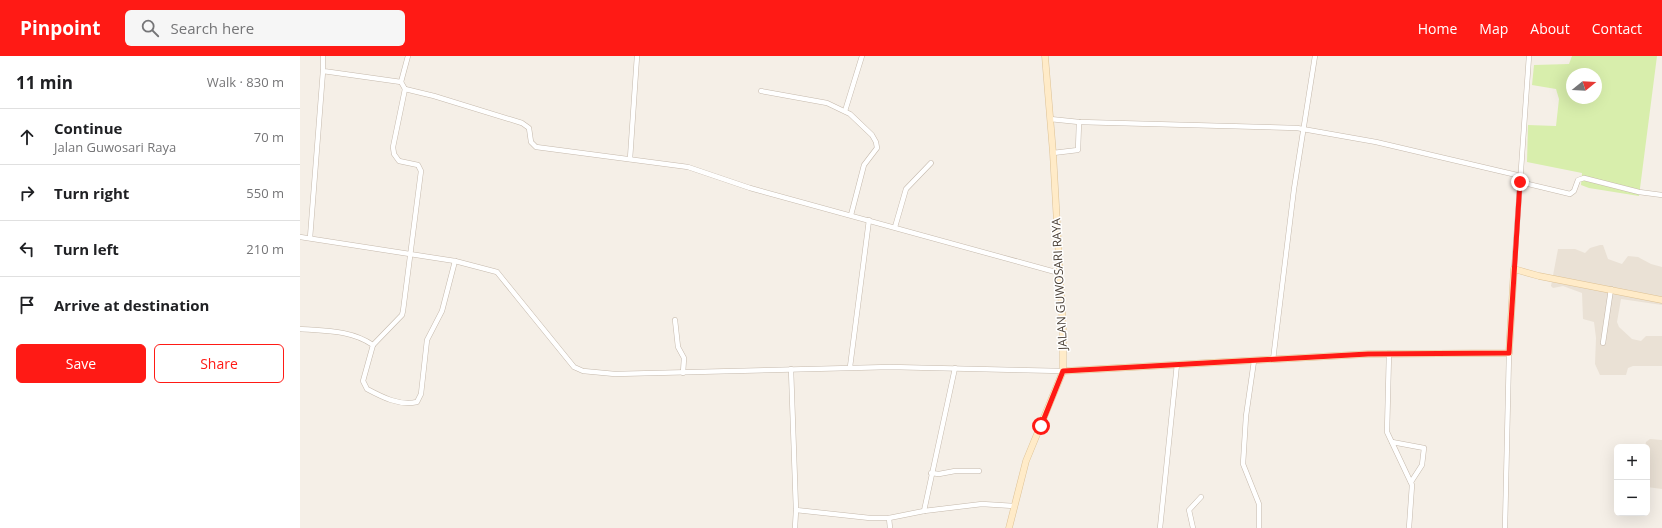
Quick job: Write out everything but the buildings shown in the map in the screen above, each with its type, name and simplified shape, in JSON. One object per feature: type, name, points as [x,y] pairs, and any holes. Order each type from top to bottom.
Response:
[{"type":"street","points":[[310,238],[323,56]]},
{"type":"street","points":[[408,56],[401,82],[405,89],[393,147],[394,154],[399,160],[418,165],[421,171],[411,254],[402,315],[373,345],[363,381],[367,389],[392,401],[412,403],[419,400],[427,340],[442,311],[455,261]]},
{"type":"street","points":[[630,159],[637,56]]},
{"type":"street","points":[[845,111],[862,56]]},
{"type":"street","name":"JALAN GUWOSARI RAYA","points":[[1009,528],[1026,461],[1063,371],[1063,329],[1053,153],[1045,56]]},
{"type":"street","points":[[1273,360],[1294,189],[1315,56]]},
{"type":"street","points":[[1505,528],[1509,353],[1529,56]]},
{"type":"street","points":[[323,71],[401,82]]},
{"type":"street","points":[[405,89],[434,96],[522,123],[529,128],[531,142],[536,147],[688,168],[750,188],[1059,273]]},
{"type":"street","points":[[761,91],[828,103],[845,111],[863,125],[876,142],[877,148],[864,165],[856,192],[852,215]]},
{"type":"street","points":[[1050,119],[1079,122],[1304,129],[1376,142],[1521,176]]},
{"type":"street","points":[[1053,153],[1078,150],[1079,122]]},
{"type":"street","points":[[895,227],[906,190],[931,163]]},
{"type":"street","points":[[1520,182],[1570,194],[1574,192],[1578,180],[1584,178],[1638,192],[1662,195]]},
{"type":"street","points":[[850,367],[869,220]]},
{"type":"street","points":[[300,237],[455,261],[493,270],[501,275],[577,369],[615,374],[850,367],[1063,371],[1389,353],[1509,353]]},
{"type":"street","points":[[1514,269],[1539,276],[1662,300]]},
{"type":"street","points":[[1603,343],[1611,289]]},
{"type":"street","points":[[676,320],[678,347],[684,358],[683,373]]},
{"type":"street","points":[[300,329],[344,332],[364,339],[373,345]]},
{"type":"street","points":[[1389,353],[1387,432],[1413,488],[1409,528]]},
{"type":"street","points":[[1254,361],[1246,416],[1242,464],[1259,504],[1259,528]]},
{"type":"street","points":[[1160,528],[1177,364]]},
{"type":"street","points":[[924,511],[931,473],[955,368]]},
{"type":"street","points":[[791,369],[796,510],[795,528]]},
{"type":"street","points":[[1392,442],[1424,448],[1422,465],[1411,482]]},
{"type":"street","points":[[931,473],[939,474],[955,471],[979,471]]},
{"type":"street","points":[[1193,528],[1189,510],[1201,497]]},
{"type":"street","points":[[796,510],[870,518],[890,518],[924,511],[982,504],[1014,506]]},
{"type":"street","points":[[890,518],[890,528]]},
{"type":"shaded area","points":[[1603,245],[1608,259],[1622,264],[1628,256],[1638,257],[1651,264],[1662,267],[1662,305],[1621,299],[1617,322],[1619,327],[1632,339],[1641,341],[1646,336],[1662,336],[1662,366],[1633,366],[1628,368],[1626,375],[1600,375],[1595,364],[1596,338],[1594,322],[1583,319],[1582,293],[1563,286],[1553,288],[1551,286],[1558,249],[1575,249],[1585,253],[1590,248]]},
{"type":"shaded area","points":[[1650,439],[1662,440],[1662,489],[1650,487],[1650,444],[1646,444]]},
{"type":"green space","points":[[1572,56],[1657,56],[1639,196],[1589,188],[1581,185],[1582,173],[1527,162],[1528,125],[1556,126],[1559,99],[1556,89],[1532,85],[1534,65],[1569,64]]},
{"type":"route","points":[[1041,426],[1063,371],[1267,361],[1368,354],[1509,353],[1510,311],[1520,182]]}]
